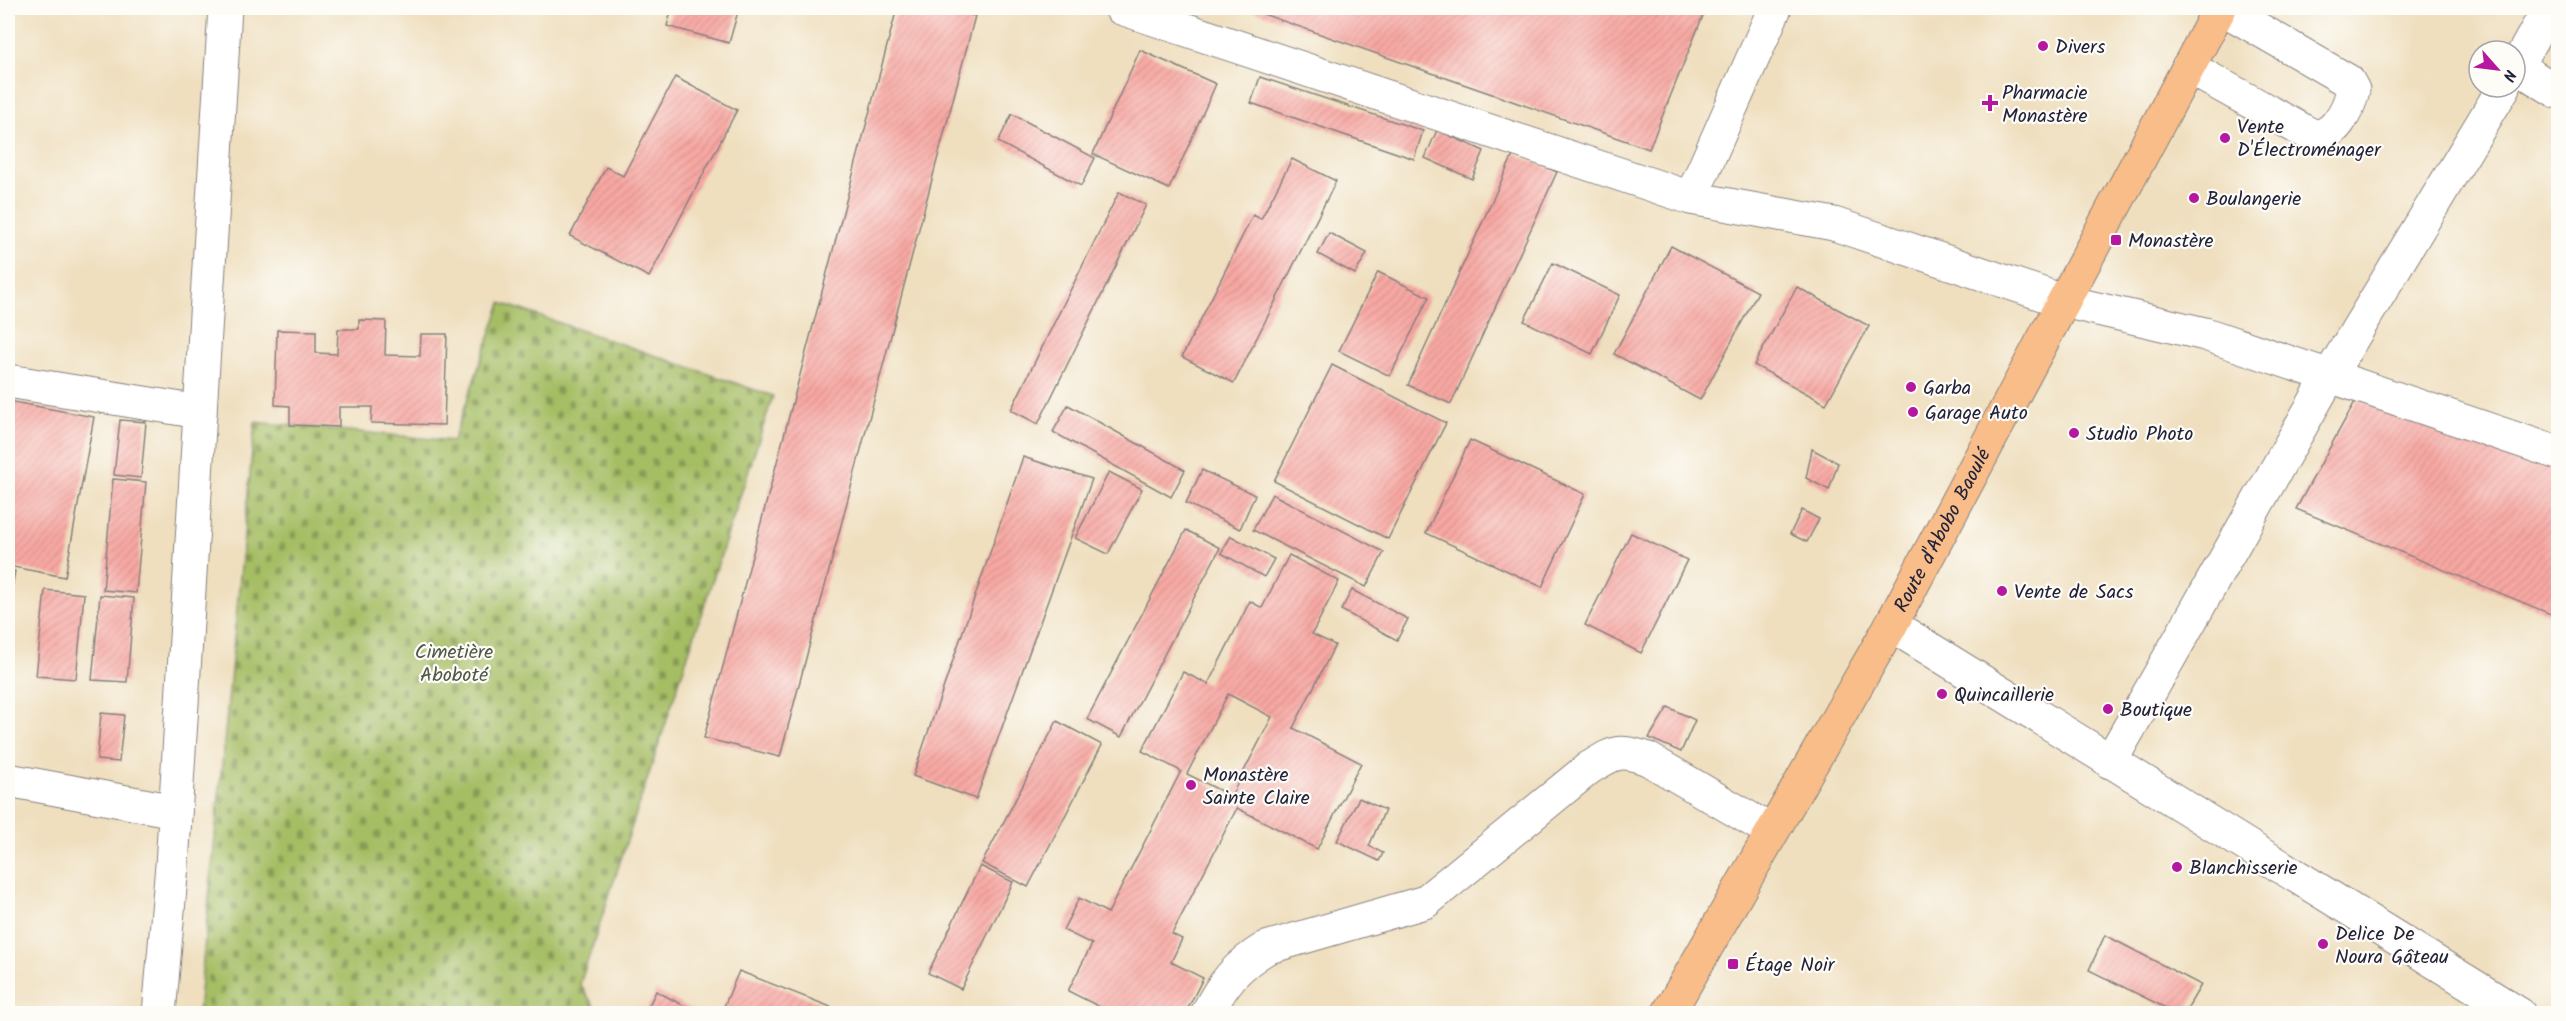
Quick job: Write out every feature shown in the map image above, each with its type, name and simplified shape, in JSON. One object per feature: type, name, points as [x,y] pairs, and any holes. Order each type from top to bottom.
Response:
[{"type":"main road","name":"Route d'Abobo Baoulé","points":[[1668,1014],[1892,625],[2221,8]]},
{"type":"street","points":[[159,1014],[175,811],[225,8]]},
{"type":"street","points":[[1120,8],[1691,198],[1834,224],[2063,301],[2205,334],[2559,453]]},
{"type":"street","points":[[1691,198],[1775,8]]},
{"type":"street","points":[[2188,67],[2311,135],[2319,137],[2326,135],[2345,113],[2353,90],[2348,81],[2221,8]]},
{"type":"street","points":[[2527,46],[2548,8]]},
{"type":"street","points":[[2527,80],[2559,92]]},
{"type":"street","points":[[2110,762],[2330,375],[2497,99]]},
{"type":"street","points":[[8,381],[200,412]]},
{"type":"street","points":[[1892,625],[2519,1014]]},
{"type":"street","points":[[1207,1014],[1227,979],[1245,960],[1266,948],[1425,902],[1589,768],[1610,755],[1627,752],[1647,759],[1772,831]]},
{"type":"street","points":[[8,780],[175,811]]},
{"type":"green space","name":"Cimetière Aboboté","points":[[501,303],[773,396],[580,984],[598,1013],[198,1013],[255,422],[453,441]]},
{"type":"building","points":[[672,8],[739,8],[729,43],[667,26]]},
{"type":"building","points":[[897,8],[944,8],[975,16],[780,757],[704,738]]},
{"type":"building","points":[[1246,8],[1706,8],[1649,149]]},
{"type":"building","points":[[1140,50],[1216,84],[1169,189],[1093,154]]},
{"type":"building","points":[[675,77],[737,110],[649,277],[570,236],[606,167],[623,176]]},
{"type":"building","points":[[1260,77],[1423,131],[1414,159],[1251,103]]},
{"type":"building","points":[[1012,114],[1095,158],[1081,186],[998,142]]},
{"type":"building","points":[[1437,130],[1484,151],[1472,179],[1425,158]]},
{"type":"building","points":[[1514,153],[1557,172],[1451,404],[1408,385]]},
{"type":"building","points":[[1292,159],[1336,181],[1234,383],[1182,357],[1253,215],[1261,219]]},
{"type":"building","points":[[1119,192],[1146,205],[1038,424],[1011,410]]},
{"type":"building","points":[[1329,233],[1367,253],[1355,274],[1318,254]]},
{"type":"building","points":[[1671,246],[1758,292],[1700,400],[1614,354]]},
{"type":"building","points":[[1553,263],[1620,295],[1592,354],[1524,321]]},
{"type":"building","points":[[1378,272],[1429,297],[1390,376],[1339,351]]},
{"type":"building","points":[[1797,287],[1869,326],[1826,404],[1754,365]]},
{"type":"building","points":[[359,320],[386,321],[385,355],[420,356],[421,334],[447,334],[444,425],[371,423],[372,407],[339,407],[339,427],[290,425],[290,406],[275,405],[277,330],[316,331],[316,353],[337,354],[338,329],[359,329]]},
{"type":"building","points":[[1332,365],[1446,423],[1388,539],[1274,481]]},
{"type":"building","points":[[2356,400],[2558,467],[2558,617],[2296,509]]},
{"type":"building","points":[[8,401],[94,417],[65,577],[8,566]]},
{"type":"building","points":[[1068,405],[1185,470],[1171,497],[1053,432]]},
{"type":"building","points":[[120,420],[146,422],[141,478],[114,475]]},
{"type":"building","points":[[1470,440],[1585,494],[1542,587],[1426,533]]},
{"type":"building","points":[[1812,449],[1838,463],[1829,490],[1806,478]]},
{"type":"building","points":[[1023,457],[1092,479],[976,799],[913,776]]},
{"type":"building","points":[[1202,470],[1255,495],[1240,529],[1186,503]]},
{"type":"building","points":[[1109,472],[1142,489],[1108,554],[1075,538]]},
{"type":"building","points":[[113,479],[146,482],[136,593],[103,590]]},
{"type":"building","points":[[1272,494],[1384,552],[1366,587],[1253,530]]},
{"type":"building","points":[[1802,510],[1819,519],[1807,542],[1790,534]]},
{"type":"building","points":[[1186,530],[1220,548],[1121,737],[1087,719]]},
{"type":"building","points":[[1631,533],[1687,560],[1641,653],[1585,625]]},
{"type":"building","points":[[1231,536],[1274,559],[1264,577],[1221,553]]},
{"type":"building","name":"Monastère Sainte Claire","points":[[1289,555],[1339,581],[1312,634],[1335,645],[1293,728],[1361,763],[1317,849],[1237,808],[1172,934],[1182,939],[1171,962],[1203,978],[1185,1014],[1114,1014],[1068,991],[1092,944],[1063,930],[1079,898],[1108,913],[1181,771],[1142,751],[1183,672],[1208,684],[1250,601],[1262,608]],"holes":[[[1228,694],[1272,717],[1231,796],[1187,774]]]},
{"type":"building","points":[[8,569],[15,571],[9,605],[8,605]]},
{"type":"building","points":[[45,590],[84,594],[76,679],[36,676]]},
{"type":"building","points":[[1352,590],[1408,619],[1397,640],[1341,610]]},
{"type":"building","points":[[100,595],[134,598],[127,682],[92,680]]},
{"type":"building","points":[[1668,707],[1695,720],[1681,752],[1649,738]]},
{"type":"building","points":[[101,713],[124,715],[119,762],[97,760]]},
{"type":"building","points":[[1057,721],[1102,745],[1028,887],[982,863]]},
{"type":"building","points":[[1359,798],[1385,810],[1369,846],[1383,853],[1379,861],[1337,841]]},
{"type":"building","points":[[980,866],[1013,882],[961,989],[928,973]]},
{"type":"building","points":[[2105,935],[2201,985],[2184,1014],[2178,1014],[2089,970]]},
{"type":"building","points":[[739,971],[846,1014],[729,1014],[722,1011]]},
{"type":"building","points":[[656,991],[700,1014],[645,1014]]},
{"type":"place","name":"Divers","points":[[2043,46]]},
{"type":"place","name":"Pharmacie Monastère","points":[[1990,103]]},
{"type":"place","name":"Vente D'Électroménager","points":[[2225,138]]},
{"type":"place","name":"Boulangerie","points":[[2194,198]]},
{"type":"place","name":"Monastère","points":[[2116,240]]},
{"type":"place","name":"Garba","points":[[1911,387]]},
{"type":"place","name":"Garage Auto","points":[[1913,412]]},
{"type":"place","name":"Studio Photo","points":[[2074,433]]},
{"type":"place","name":"Vente de Sacs","points":[[2002,591]]},
{"type":"place","name":"Quincaillerie","points":[[1942,694]]},
{"type":"place","name":"Boutique","points":[[2108,709]]},
{"type":"place","name":"Monastère Sainte Claire","points":[[1191,785]]},
{"type":"place","name":"Blanchisserie","points":[[2177,867]]},
{"type":"place","name":"Delice De Noura Gâteau","points":[[2323,944]]},
{"type":"place","name":"Étage Noir","points":[[1733,964]]}]
